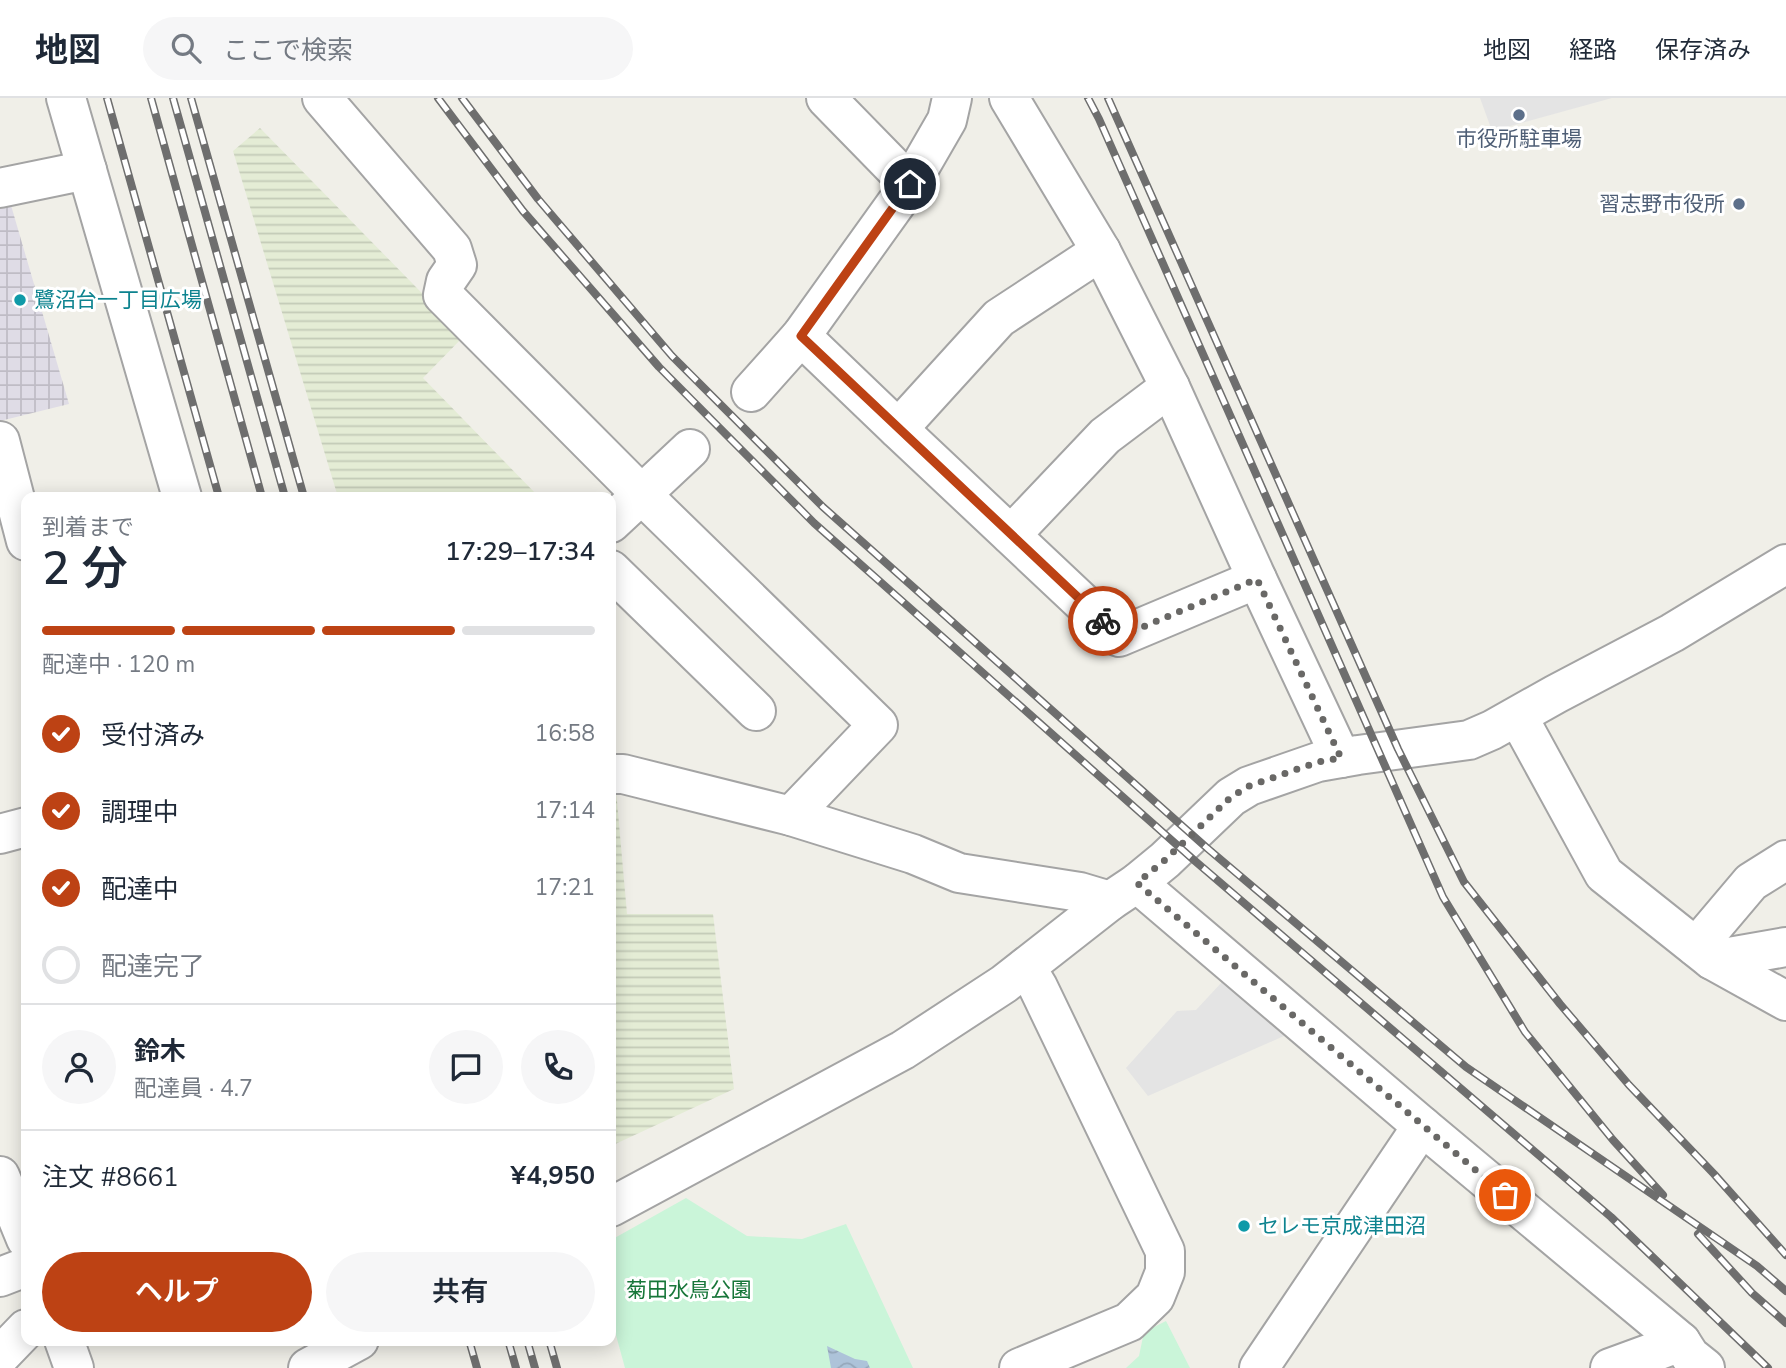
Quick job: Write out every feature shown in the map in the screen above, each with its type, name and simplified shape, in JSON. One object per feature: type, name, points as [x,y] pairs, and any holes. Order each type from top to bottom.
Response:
[{"type":"street","points":[[66,98],[181,492]]},
{"type":"street","points":[[322,98],[452,249],[457,265],[446,281],[443,295],[641,494],[878,725],[791,816]]},
{"type":"street","points":[[826,98],[910,184]]},
{"type":"street","points":[[751,392],[801,336],[910,184],[947,120],[952,98]]},
{"type":"street","points":[[1009,98],[1101,251],[1170,387],[1341,758]]},
{"type":"street","points":[[0,188],[87,170]]},
{"type":"street","points":[[898,429],[999,317],[1101,251]]},
{"type":"street","points":[[801,336],[1119,637],[1257,579]]},
{"type":"street","points":[[1011,535],[1105,436],[1170,387]]},
{"type":"street","points":[[0,441],[21,522]]},
{"type":"street","points":[[616,518],[690,449]]},
{"type":"street","points":[[616,1204],[903,1050],[1004,984],[1165,860],[1231,797],[1249,786],[1318,762],[1469,740],[1518,717],[1672,632],[1786,564]]},
{"type":"street","points":[[616,575],[756,711]]},
{"type":"street","points":[[1518,717],[1604,874],[1704,953],[1786,1001]]},
{"type":"street","points":[[616,774],[791,816],[913,854],[959,873],[1080,892],[1123,892],[1422,1126],[1693,1355]]},
{"type":"street","points":[[0,834],[21,828]]},
{"type":"street","points":[[1704,953],[1751,881],[1786,860]]},
{"type":"street","points":[[1704,953],[1786,947]]},
{"type":"street","points":[[1019,1368],[1129,1322],[1155,1297],[1165,1272],[1165,1251],[1026,967]]},
{"type":"street","points":[[1259,1368],[1422,1126]]},
{"type":"street","points":[[10,1177],[21,1220]]},
{"type":"street","points":[[0,1277],[21,1269]]},
{"type":"street","points":[[0,1356],[21,1334]]},
{"type":"street","points":[[66,1346],[74,1368]]},
{"type":"street","points":[[308,1368],[348,1346]]},
{"type":"street","points":[[1610,1368],[1693,1355]]},
{"type":"green space","points":[[260,128],[464,336],[423,378],[534,492],[336,492],[233,151]]},
{"type":"green space","points":[[616,790],[627,914],[713,914],[734,1089],[616,1144]]},
{"type":"green space","name":"菊田水鳥公園","points":[[686,1198],[747,1236],[802,1239],[846,1224],[913,1368],[625,1368],[616,1335],[616,1237]]},
{"type":"green space","points":[[1166,1321],[1190,1368],[1126,1368],[1139,1356],[1144,1332]]},
{"type":"shaded area","name":"市役所駐車場","points":[[1480,98],[1612,98],[1492,131]]},
{"type":"shaded area","name":"鷺沼台一丁目広場","points":[[8,195],[69,404],[0,421],[0,197]]},
{"type":"shaded area","points":[[1222,982],[1284,1036],[1148,1096],[1126,1068],[1177,1011],[1196,1010]]},
{"type":"water","points":[[827,1346],[855,1359],[867,1361],[870,1368],[831,1368]]},
{"type":"railway","points":[[107,98],[218,492]]},
{"type":"railway","points":[[151,98],[261,492]]},
{"type":"railway","points":[[173,98],[284,492]]},
{"type":"railway","points":[[191,98],[303,492]]},
{"type":"railway","points":[[438,98],[523,211],[659,367],[814,523],[1195,861],[1611,1217],[1768,1368]]},
{"type":"railway","points":[[462,98],[538,199],[672,356],[823,507],[1207,848],[1466,1067],[1757,1266],[1786,1291]]},
{"type":"railway","points":[[1088,98],[1443,897],[1525,1032],[1613,1140],[1663,1195]]},
{"type":"railway","points":[[1108,98],[1398,749],[1464,882],[1560,1004],[1629,1085],[1786,1255]]},
{"type":"railway","points":[[1698,1234],[1752,1293],[1786,1323]]},
{"type":"railway","points":[[471,1346],[477,1368]]},
{"type":"railway","points":[[510,1346],[516,1368]]},
{"type":"railway","points":[[529,1346],[535,1368]]},
{"type":"railway","points":[[551,1346],[557,1368]]},
{"type":"way so far","points":[[1103,621],[1119,637],[1257,579],[1341,758],[1318,762],[1249,786],[1231,797],[1137,883],[1505,1195]]},
{"type":"place","name":"市役所駐車場","points":[[1519,115]]},
{"type":"place","name":"習志野市役所","points":[[1739,204]]},
{"type":"place","name":"鷺沼台一丁目広場","points":[[20,300]]},
{"type":"place","name":"セレモ京成津田沼","points":[[1244,1226]]},
{"type":"route","points":[[910,184],[801,336],[1103,621]]}]
